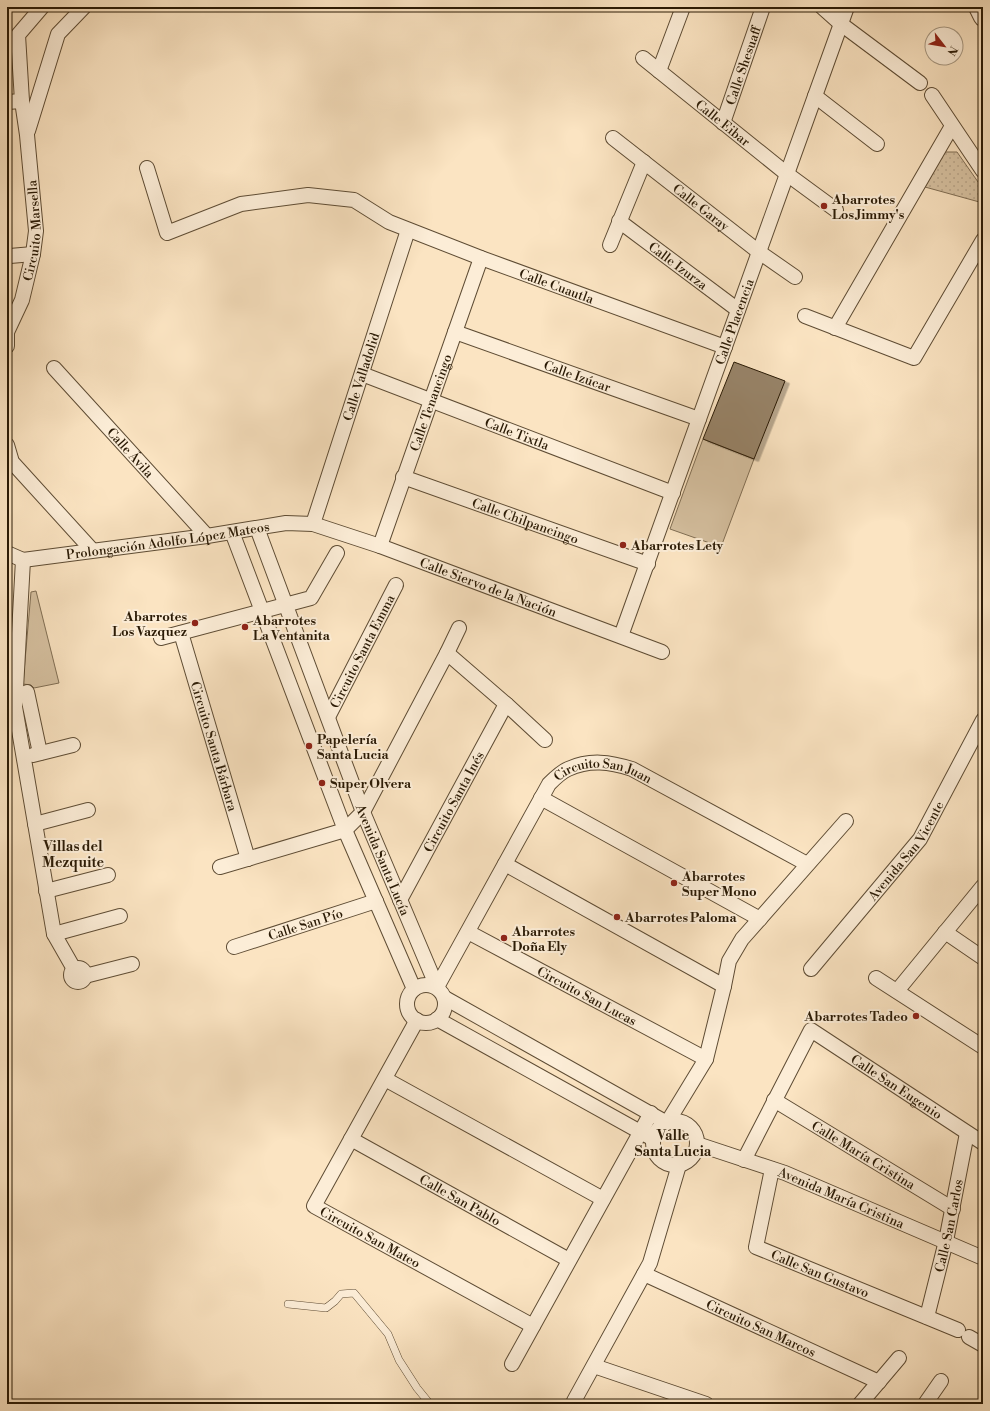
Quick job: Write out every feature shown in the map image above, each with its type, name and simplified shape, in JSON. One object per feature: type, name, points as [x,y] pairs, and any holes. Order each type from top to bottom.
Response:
[{"type":"street","name":"Circuito Marsella","points":[[7,346],[7,332],[22,300],[33,254],[36,231],[27,135],[22,101],[18,36],[42,7]]},
{"type":"street","name":"Circuito Marsella","points":[[27,135],[58,34],[84,7]]},
{"type":"street","points":[[659,71],[683,7]]},
{"type":"street","name":"Calle Shesuaff","points":[[723,123],[764,7]]},
{"type":"street","points":[[822,7],[841,24],[920,83]]},
{"type":"street","name":"Calle Placencia","points":[[621,636],[847,7]]},
{"type":"street","points":[[978,7],[983,16]]},
{"type":"street","name":"Calle Eibar","points":[[643,58],[787,174],[836,210]]},
{"type":"street","points":[[932,95],[983,171]]},
{"type":"street","points":[[815,96],[877,144]]},
{"type":"street","points":[[7,102],[22,101]]},
{"type":"street","points":[[835,328],[952,126]]},
{"type":"street","name":"Calle Garay","points":[[613,138],[759,252],[795,277]]},
{"type":"street","points":[[610,245],[644,162]]},
{"type":"street","name":"Calle Cuautla","points":[[147,168],[167,233],[241,204],[308,195],[354,200],[389,222],[408,230],[481,258],[725,346]]},
{"type":"street","name":"Calle Izurza","points":[[619,221],[738,310]]},
{"type":"street","name":"Calle Valladolid","points":[[313,524],[408,230]]},
{"type":"street","points":[[805,316],[914,358],[983,240]]},
{"type":"street","points":[[10,256],[33,254]]},
{"type":"street","name":"Calle Tenancingo","points":[[380,546],[481,258]]},
{"type":"street","name":"Calle Izúcar","points":[[455,332],[699,419]]},
{"type":"street","name":"Calle Ávila","points":[[54,368],[207,536]]},
{"type":"street","name":"Calle Tixtla","points":[[362,374],[673,493]]},
{"type":"street","points":[[7,445],[12,462],[92,550]]},
{"type":"street","name":"Calle Chilpancingo","points":[[403,477],[648,564]]},
{"type":"street","name":"Prolongación Adolfo López Mateos","points":[[23,560],[207,536],[286,523],[313,524]]},
{"type":"street","name":"Calle Siervo de la Nación","points":[[313,524],[380,546],[662,652]]},
{"type":"street","name":"Avenida Santa Lucía","points":[[257,528],[363,812],[441,993]]},
{"type":"street","name":"Avenida Santa Lucía","points":[[232,532],[345,830],[414,989]]},
{"type":"street","points":[[7,553],[23,560],[11,711],[24,757],[54,934],[80,973],[132,964]]},
{"type":"street","points":[[161,638],[311,598],[337,553]]},
{"type":"street","name":"Circuito Santa Emma","points":[[328,717],[396,585]]},
{"type":"street","points":[[220,867],[345,830],[363,812],[447,654],[459,628]]},
{"type":"street","name":"Circuito Santa Bárbara","points":[[181,633],[248,859]]},
{"type":"street","points":[[447,654],[506,704],[545,740]]},
{"type":"street","points":[[27,692],[40,753]]},
{"type":"street","name":"Circuito Santa Inés","points":[[400,900],[506,704]]},
{"type":"street","name":"Avenida San Vicente","points":[[810,969],[920,839],[983,720]]},
{"type":"street","points":[[24,757],[73,745]]},
{"type":"street","name":"Circuito San Juan","points":[[760,919],[541,798],[549,784],[567,769],[586,764],[605,762],[620,765],[632,769],[807,864]]},
{"type":"street","points":[[541,798],[468,932],[441,993],[445,1010],[437,1019],[427,1023],[417,1020],[411,1014],[408,1005],[409,997],[414,989],[421,985],[429,984],[441,993],[552,1058],[667,1123]]},
{"type":"street","points":[[35,824],[88,810]]},
{"type":"street","points":[[667,1123],[706,1059],[729,961],[742,938],[846,821]]},
{"type":"street","points":[[504,864],[724,986]]},
{"type":"street","points":[[46,891],[108,875]]},
{"type":"street","points":[[897,991],[983,886]]},
{"type":"street","name":"Calle San Pío","points":[[234,946],[376,901]]},
{"type":"street","points":[[54,934],[120,916]]},
{"type":"street","name":"Circuito San Lucas","points":[[468,932],[706,1059]]},
{"type":"street","points":[[945,932],[983,958]]},
{"type":"street","points":[[876,978],[983,1047]]},
{"type":"street","points":[[437,1019],[653,1139]]},
{"type":"street","name":"Circuito San Mateo","points":[[417,1020],[314,1206],[533,1326]]},
{"type":"street","name":"Calle San Eugenio","points":[[774,1100],[811,1030],[983,1143]]},
{"type":"street","points":[[541,1077],[552,1058]]},
{"type":"street","points":[[384,1079],[604,1199]]},
{"type":"street","points":[[744,1160],[774,1100]]},
{"type":"street","name":"Calle María Cristina","points":[[774,1100],[953,1209]]},
{"type":"street","points":[[512,1364],[651,1113]]},
{"type":"street","points":[[674,1121],[688,1125],[696,1137],[697,1144],[692,1158],[680,1165],[666,1163],[655,1154],[653,1139],[660,1126],[667,1123],[674,1121]]},
{"type":"street","name":"Calle San Carlos","points":[[927,1317],[953,1209],[967,1133]]},
{"type":"street","name":"Calle San Pablo","points":[[351,1139],[569,1260]]},
{"type":"street","name":"Avenida María Cristina","points":[[697,1144],[785,1173],[983,1258]]},
{"type":"street","points":[[574,1401],[650,1263],[680,1165]]},
{"type":"street","name":"Calle San Gustavo","points":[[772,1169],[756,1247],[927,1317],[983,1345]]},
{"type":"street","name":"Circuito San Marcos","points":[[644,1274],[879,1382]]},
{"type":"street","points":[[860,1404],[899,1358]]},
{"type":"street","points":[[594,1366],[706,1404]]},
{"type":"street","points":[[925,1404],[942,1381]]},
{"type":"lane","points":[[288,1304],[326,1308],[341,1294],[354,1293],[388,1334],[399,1360],[417,1388],[430,1404]]},
{"type":"shaded area","points":[[944,152],[957,152],[983,189],[983,203],[925,187]]},
{"type":"shaded area","points":[[703,439],[754,459],[721,547],[670,529]]},
{"type":"shaded area","points":[[36,591],[59,683],[34,688],[31,685],[23,684],[31,592]]},
{"type":"building","points":[[734,362],[785,381],[754,459],[703,439]]},
{"type":"place","name":"Abarrotes Los Jimmy's","points":[[824,206]]},
{"type":"place","name":"Abarrotes Lety","points":[[623,545]]},
{"type":"place","name":"Abarrotes Los Vazquez","points":[[195,623]]},
{"type":"place","name":"Abarrotes La Ventanita","points":[[245,627]]},
{"type":"place","name":"Papelería Santa Lucia","points":[[309,746]]},
{"type":"place","name":"Super Olvera","points":[[322,783]]},
{"type":"place","name":"Abarrotes Super Mono","points":[[674,883]]},
{"type":"place","name":"Abarrotes Paloma","points":[[617,917]]},
{"type":"place","name":"Abarrotes Doña Ely","points":[[504,938]]},
{"type":"place","name":"Abarrotes Tadeo","points":[[916,1016]]},
{"type":"district","name":"Villas del Mezquite","points":[[73,854]]},
{"type":"district","name":"Valle Santa Lucia","points":[[673,1144]]}]
